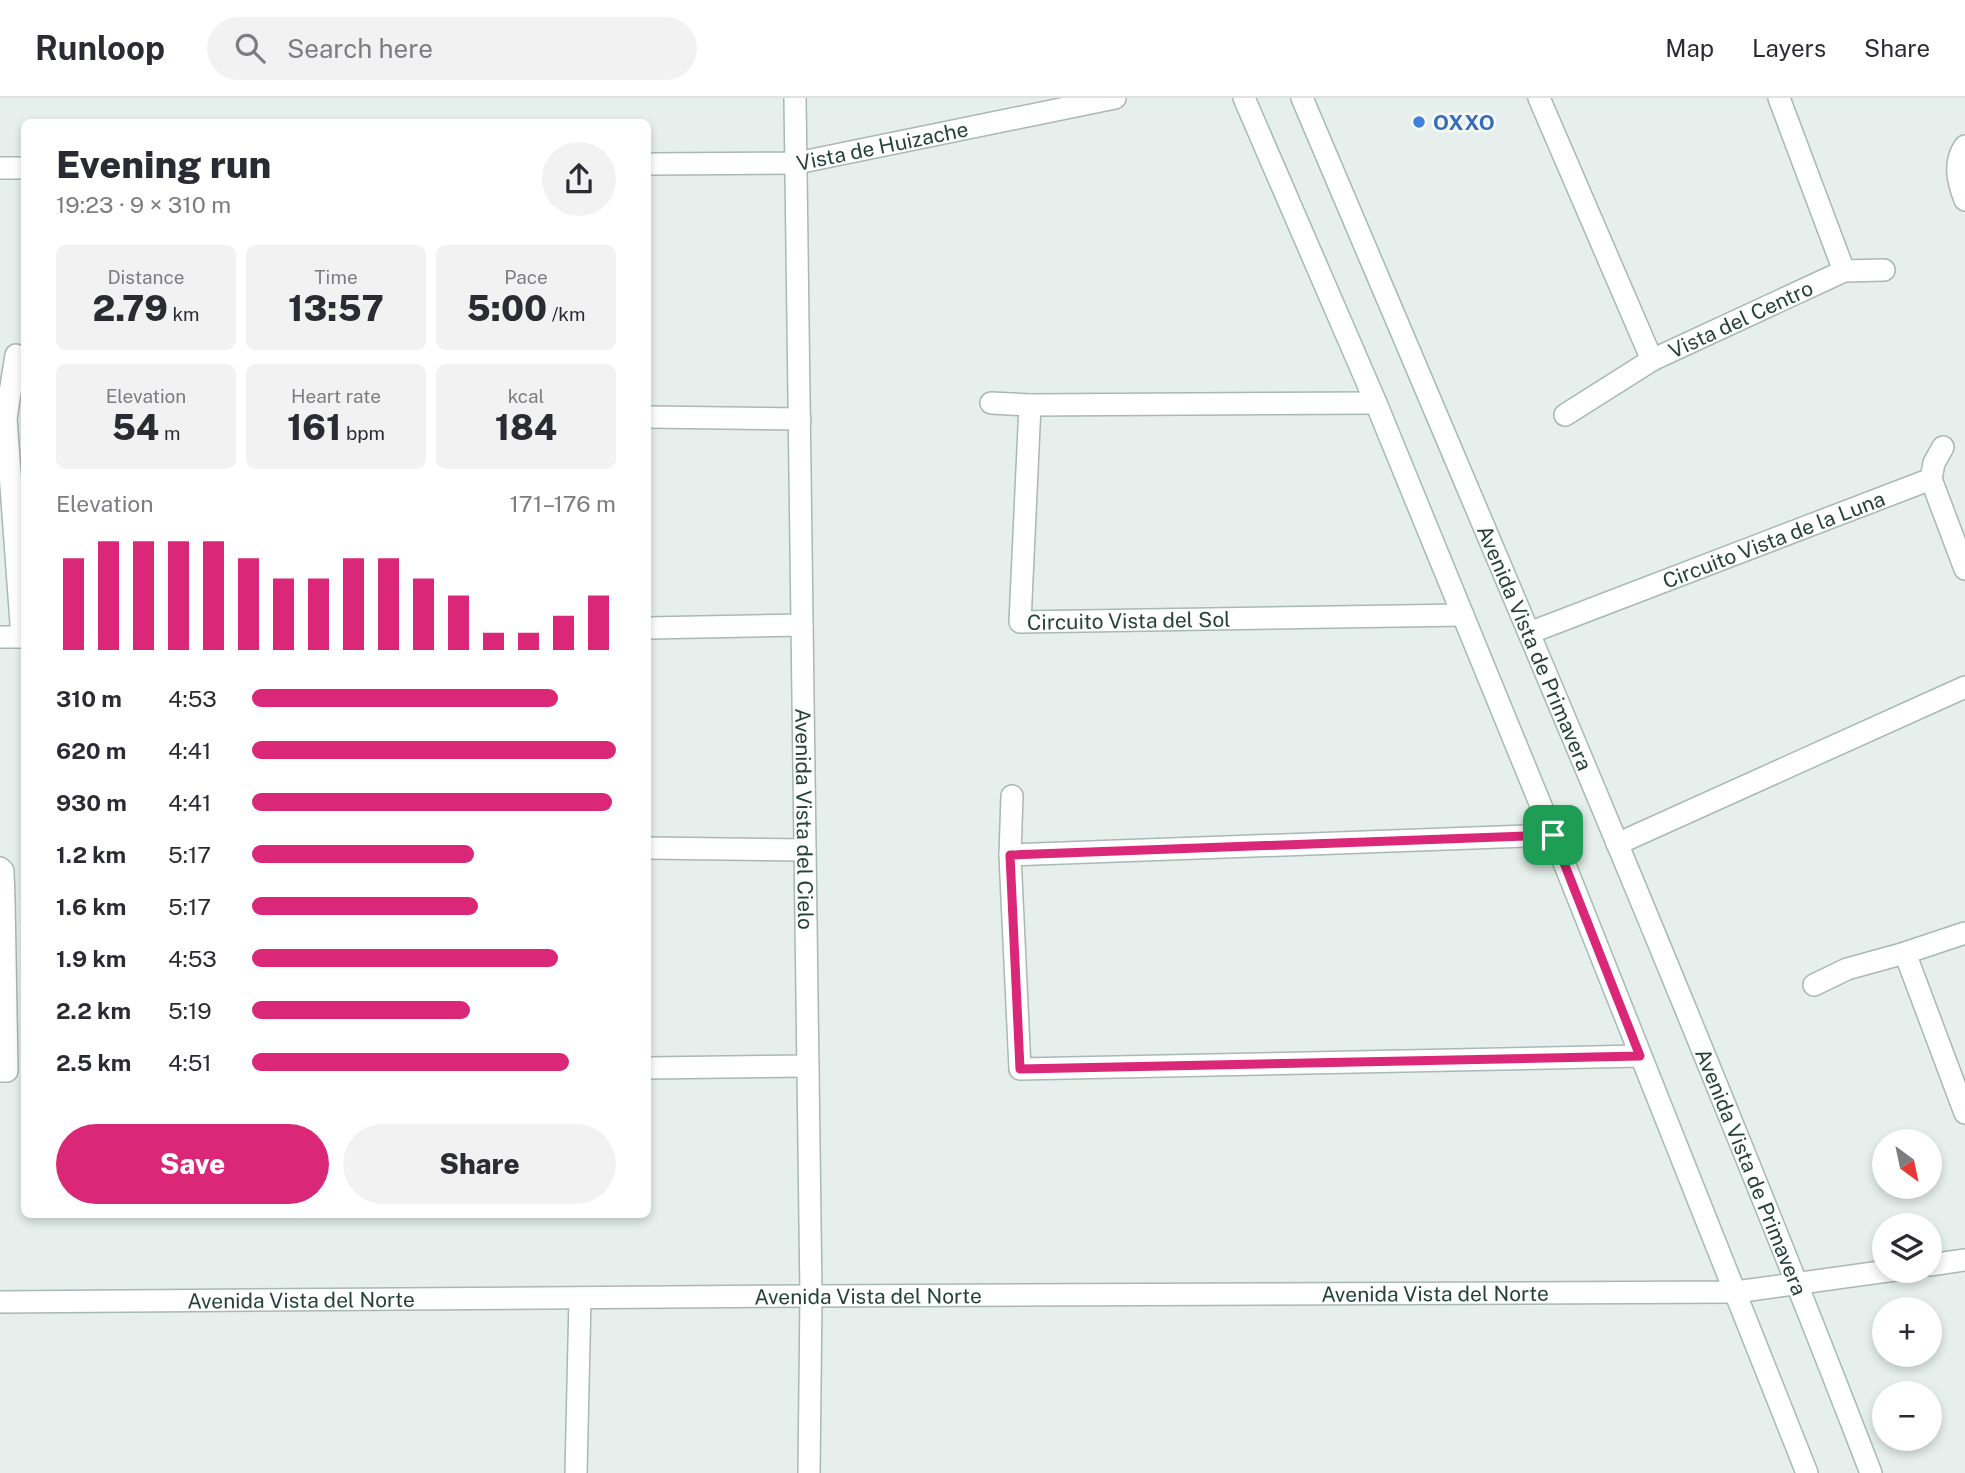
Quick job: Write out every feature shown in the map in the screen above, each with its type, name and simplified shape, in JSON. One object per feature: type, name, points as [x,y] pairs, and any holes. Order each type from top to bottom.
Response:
[{"type":"street","name":"Avenida Vista del Cielo","points":[[795,98],[811,1296],[809,1473]]},
{"type":"street","name":"Vista de Huizache","points":[[651,164],[797,163],[1115,98]]},
{"type":"street","points":[[1244,98],[1376,403],[1553,835],[1807,1473]]},
{"type":"street","name":"Avenida Vista de Primavera","points":[[1301,98],[1617,844],[1798,1284],[1871,1473]]},
{"type":"street","name":"Vista del Centro","points":[[1539,98],[1652,360],[1844,271]]},
{"type":"street","points":[[1779,98],[1844,271],[1884,270]]},
{"type":"street","points":[[1965,146],[1959,155],[1958,182],[1965,200]]},
{"type":"street","points":[[0,168],[21,168]]},
{"type":"street","points":[[16,355],[3,418],[21,615]]},
{"type":"street","points":[[1565,415],[1652,360]]},
{"type":"street","points":[[991,403],[1376,403]]},
{"type":"street","name":"Circuito Vista del Sol","points":[[1030,405],[1020,622],[1462,615]]},
{"type":"street","points":[[651,416],[800,419]]},
{"type":"street","points":[[1943,447],[1934,463],[1931,479],[1965,569]]},
{"type":"street","name":"Circuito Vista de la Luna","points":[[1529,632],[1931,479]]},
{"type":"street","points":[[651,628],[803,625]]},
{"type":"street","points":[[0,637],[21,637]]},
{"type":"street","points":[[1617,844],[1965,687]]},
{"type":"street","points":[[1012,796],[1010,855],[1020,1069],[1640,1056]]},
{"type":"street","points":[[1010,855],[1553,835]]},
{"type":"street","points":[[651,848],[805,850]]},
{"type":"street","points":[[0,868],[3,871],[4,898],[7,1071],[0,1071]]},
{"type":"street","points":[[1814,985],[1847,968],[1905,953],[1965,933]]},
{"type":"street","points":[[1905,953],[1965,1113]]},
{"type":"street","points":[[651,1068],[808,1066]]},
{"type":"street","points":[[1942,1263],[1965,1260]]},
{"type":"street","name":"Avenida Vista del Norte","points":[[0,1302],[1736,1292],[1872,1273]]},
{"type":"street","points":[[576,1473],[580,1298]]},
{"type":"place","name":"OXXO","points":[[1419,122]]},
{"type":"route","points":[[1553,835],[1640,1056],[1020,1069],[1010,855],[1553,835]]}]
